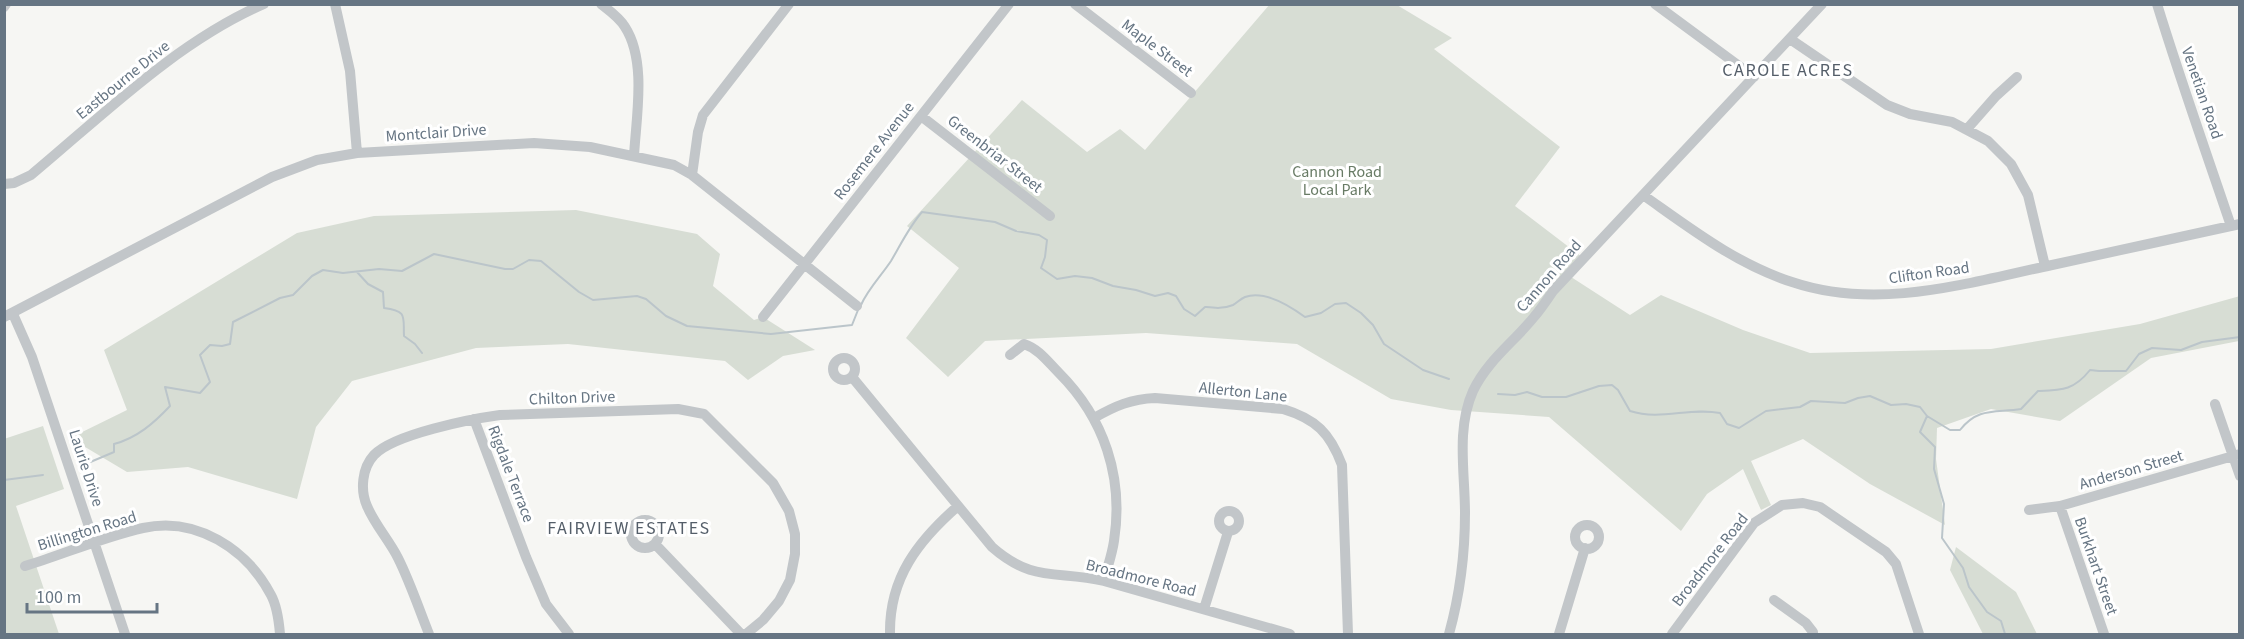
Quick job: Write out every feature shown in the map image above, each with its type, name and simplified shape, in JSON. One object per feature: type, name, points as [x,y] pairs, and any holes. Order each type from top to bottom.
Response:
[{"type":"street","name":"Eastbourne Drive","points":[[4,184],[14,183],[31,174],[199,38],[264,4]]},
{"type":"street","points":[[335,4],[350,71],[357,153]]},
{"type":"street","points":[[601,4],[625,27],[636,52],[638,78],[634,156]]},
{"type":"street","points":[[692,175],[698,132],[703,115],[789,4]]},
{"type":"street","name":"Rosemere Avenue","points":[[763,317],[1009,4]]},
{"type":"street","name":"Maple Street","points":[[1075,4],[1191,93]]},
{"type":"street","points":[[1655,4],[1670,9],[1754,77]]},
{"type":"street","name":"Cannon Road","points":[[1449,634],[1459,596],[1464,555],[1465,511],[1462,446],[1467,406],[1474,389],[1492,361],[1533,318],[1553,291],[1822,4]]},
{"type":"street","name":"Venetian Road","points":[[2157,4],[2182,87],[2235,225]]},
{"type":"street","points":[[1790,39],[1887,105],[1910,114],[1952,122],[1988,141],[2011,164],[2021,178],[2028,195],[2045,266]]},
{"type":"street","points":[[1967,129],[2008,83],[2017,77]]},
{"type":"street","name":"Greenbriar Street","points":[[921,116],[1050,216]]},
{"type":"street","name":"Montclair Drive","points":[[8,315],[272,177],[317,160],[357,153],[534,143],[590,147],[674,165],[692,175],[857,306]]},
{"type":"street","name":"Clifton Road","points":[[1643,195],[1718,248],[1747,263],[1792,282],[1816,288],[1871,294],[1911,293],[1943,288],[2235,225]]},
{"type":"street","name":"Laurie Drive","points":[[8,315],[32,357],[125,634]]},
{"type":"street","points":[[1010,355],[1024,344],[1034,348],[1068,382],[1100,426],[1111,460],[1117,494],[1114,541],[1104,581]]},
{"type":"street","name":"Broadmore Road","points":[[852,377],[992,547],[1018,566],[1041,574],[1104,581],[1290,634]]},
{"type":"street","name":"Allerton Lane","points":[[1094,418],[1115,406],[1135,399],[1155,398],[1283,409],[1299,414],[1320,426],[1335,446],[1342,465],[1348,634]]},
{"type":"street","points":[[2215,404],[2236,454],[2240,476]]},
{"type":"street","name":"Chilton Drive","points":[[429,634],[398,558],[367,506],[363,485],[366,468],[375,454],[388,445],[426,432],[474,419],[500,415],[678,409],[704,414],[773,483],[789,511],[795,534],[795,555],[790,580],[779,601],[763,620],[746,634]]},
{"type":"street","name":"Rigdale Terrace","points":[[474,419],[546,604],[568,634]]},
{"type":"street","name":"Anderson Street","points":[[2029,510],[2060,506],[2124,489],[2236,454]]},
{"type":"street","name":"Broadmore Road","points":[[1672,634],[1754,523],[1782,505],[1803,503],[1820,507],[1886,552],[1896,564],[1919,634]]},
{"type":"street","points":[[890,634],[890,620],[897,586],[906,563],[936,526],[958,506]]},
{"type":"street","name":"Burkhart Street","points":[[2060,506],[2104,634]]},
{"type":"street","name":"Billington Road","points":[[25,566],[144,527],[177,526],[202,532],[218,538],[255,568],[272,596],[280,634]]},
{"type":"street","points":[[1204,609],[1228,532]]},
{"type":"street","points":[[656,544],[741,634]]},
{"type":"street","points":[[1559,634],[1585,548]]},
{"type":"street","points":[[1774,600],[1806,623],[1814,632],[1813,634]]},
{"type":"green space","name":"Cannon Road Local Park","points":[[1270,4],[1397,5],[1452,38],[1434,49],[1560,147],[1515,206],[1582,257],[1568,275],[1630,315],[1661,295],[1743,330],[1810,353],[1991,349],[2140,324],[2240,296],[2239,341],[2151,358],[2060,421],[1991,409],[1937,428],[1936,459],[1945,525],[1870,484],[1803,439],[1751,461],[1771,505],[1761,510],[1743,469],[1707,494],[1681,531],[1549,417],[1451,410],[1391,399],[1297,344],[1146,333],[985,341],[948,377],[906,338],[959,268],[907,226],[1022,100],[1087,152],[1120,129],[1145,150]]},
{"type":"green space","points":[[576,210],[697,234],[720,254],[713,286],[754,320],[763,317],[815,350],[783,356],[748,380],[725,361],[568,344],[476,348],[352,381],[316,427],[297,499],[188,467],[127,472],[70,438],[127,410],[104,350],[297,233],[374,216]]},
{"type":"green space","points":[[43,426],[64,489],[16,506],[59,634],[5,634],[4,439]]},
{"type":"green space","points":[[1956,547],[2016,592],[2037,634],[1983,634],[1950,570]]},
{"type":"waterway","points":[[861,305],[922,212],[995,222],[1016,231],[1039,235],[1047,240],[1041,268],[1057,279],[1075,276],[1092,278],[1113,286],[1155,296],[1168,293],[1176,296],[1184,309],[1195,316],[1205,307],[1226,307],[1252,295],[1276,300],[1305,317],[1321,313],[1335,304],[1346,303],[1373,325],[1384,344],[1423,370],[1449,379]]},
{"type":"waterway","points":[[88,463],[114,452],[114,444],[138,434],[164,412],[170,406],[165,387],[200,393],[210,382],[200,355],[210,345],[230,344],[233,322],[280,298],[293,295],[312,276],[323,270],[343,273],[379,269],[402,271],[434,254],[505,269],[513,269],[529,260],[541,261],[579,292],[593,300],[637,296],[646,299],[666,316],[687,326],[771,334],[852,325],[858,310]]},
{"type":"waterway","points":[[357,272],[368,284],[383,292],[384,308],[401,313],[404,320],[404,336],[422,353]]},
{"type":"waterway","points":[[1498,394],[1515,395],[1527,392],[1542,397],[1566,397],[1599,386],[1612,385],[1618,390],[1630,411],[1653,415],[1720,413],[1727,424],[1739,428],[1766,411],[1800,407],[1811,401],[1845,403],[1870,396],[1891,405],[1906,404],[1920,407],[1927,416],[1950,430],[1960,430],[1980,414],[2021,409],[2038,391],[2067,388],[2079,382],[2090,370],[2126,371],[2139,354],[2152,348],[2181,350],[2202,342],[2240,337]]},
{"type":"waterway","points":[[1927,416],[1920,432],[1935,447],[1934,469],[1944,504],[1942,538],[1963,568],[1969,587],[1987,612],[2001,621],[2005,634]]},
{"type":"waterway","points":[[4,480],[43,475]]},
{"type":"district","name":"CAROLE ACRES","points":[[1788,70]]},
{"type":"district","name":"FAIRVIEW ESTATES","points":[[629,528]]}]
